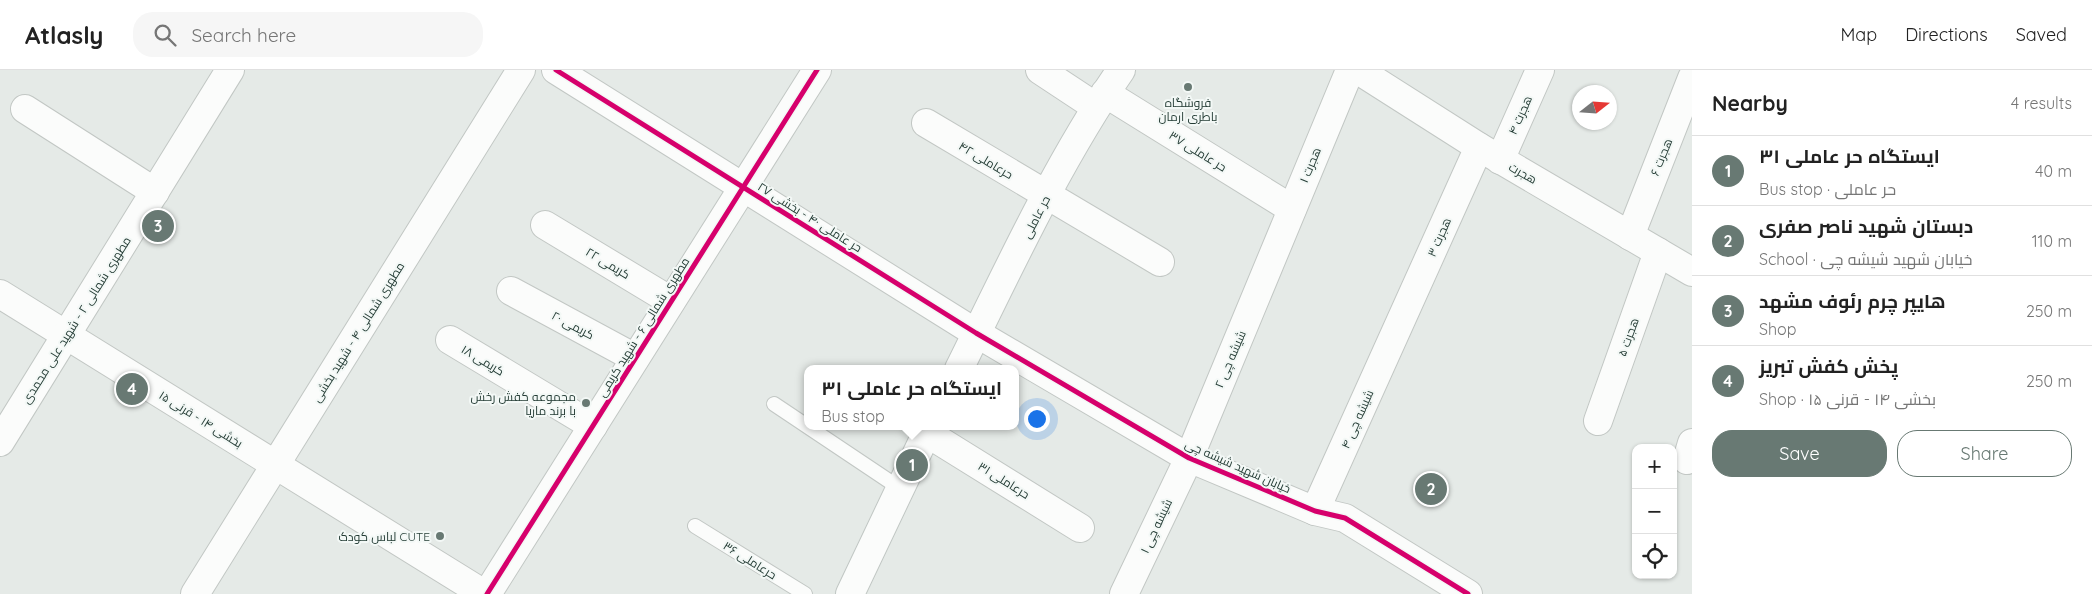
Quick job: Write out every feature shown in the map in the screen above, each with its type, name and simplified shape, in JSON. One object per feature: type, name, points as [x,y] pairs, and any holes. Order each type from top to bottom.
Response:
[{"type":"street","name":"مطهری شمالی ۲ - شهید علی محمدی","points":[[0,442],[230,70]]},
{"type":"street","name":"مطهری شمالی ۴ - شهید بخشی","points":[[195,594],[521,70]]},
{"type":"street","name":"حر عاملی ۴۰ - بخشی ۲۷","points":[[556,70],[976,333]]},
{"type":"street","name":"حر عاملی ۳۷","points":[[1040,70],[1100,100],[1292,209]]},
{"type":"street","name":"حر عاملی","points":[[961,365],[1046,196],[1100,100],[1121,70]]},
{"type":"street","name":"هجرت ۱","points":[[1271,260],[1350,70]]},
{"type":"street","name":"هجرت","points":[[1358,70],[1490,154],[1692,272]]},
{"type":"street","name":"هجرت ۴","points":[[1490,154],[1540,70]]},
{"type":"street","name":"مطهری شمالی ۶ - شهید کریمی","points":[[485,594],[672,301],[812,72]]},
{"type":"street","name":"هجرت ۶","points":[[1630,236],[1692,78]]},
{"type":"street","points":[[25,109],[155,192]]},
{"type":"street","name":"حرعاملی ۴۲","points":[[926,123],[1160,262]]},
{"type":"street","name":"هجرت ۳","points":[[1398,326],[1490,154]]},
{"type":"street","name":"کریمی ۲۲","points":[[546,225],[672,301]]},
{"type":"street","name":"هجرت ۵","points":[[1598,422],[1658,252]]},
{"type":"street","name":"شیشه چی ۲","points":[[1189,458],[1271,260]]},
{"type":"street","name":"کریمی ۲۰","points":[[511,291],[636,358]]},
{"type":"street","name":"بخشی ۱۴ - قرنی ۱۵","points":[[0,294],[485,594]]},
{"type":"street","name":"شیشه چی ۴","points":[[1315,511],[1398,326]]},
{"type":"street","name":"خیابان شهید شیشه چی","points":[[976,333],[1189,458],[1315,511],[1345,518],[1468,594]]},
{"type":"street","name":"کریمی ۱۸","points":[[450,340],[593,426]]},
{"type":"street","points":[[850,594],[929,430]]},
{"type":"street","name":"حرعاملی ۳۱","points":[[931,430],[1080,528]]},
{"type":"street","name":"شیشه چی ۱","points":[[1124,594],[1189,458]]},
{"type":"lane","points":[[774,404],[804,424]]},
{"type":"lane","points":[[813,430],[901,489]]},
{"type":"lane","name":"حرعاملی ۳۶","points":[[695,526],[805,594]]},
{"type":"cycle path","points":[[556,70],[976,333],[1189,458],[1315,511],[1345,518],[1468,594]]},
{"type":"cycle path","points":[[487,594],[817,70]]},
{"type":"place","name":"فروشگاه باطری ارمان","points":[[1188,87]]},
{"type":"place","name":"هایپر چرم رئوف مشهد","points":[[158,226]]},
{"type":"place","name":"پخش کفش تبریز","points":[[132,389]]},
{"type":"place","name":"مجموعه کفش رخش با برند ماریا","points":[[586,403]]},
{"type":"place","name":"ایستگاه حر عاملی ۳۱","points":[[912,465]]},
{"type":"place","name":"دبستان شهید ناصر صفری","points":[[1431,489]]},
{"type":"place","name":"لباس کودک CUTE","points":[[440,536]]}]
